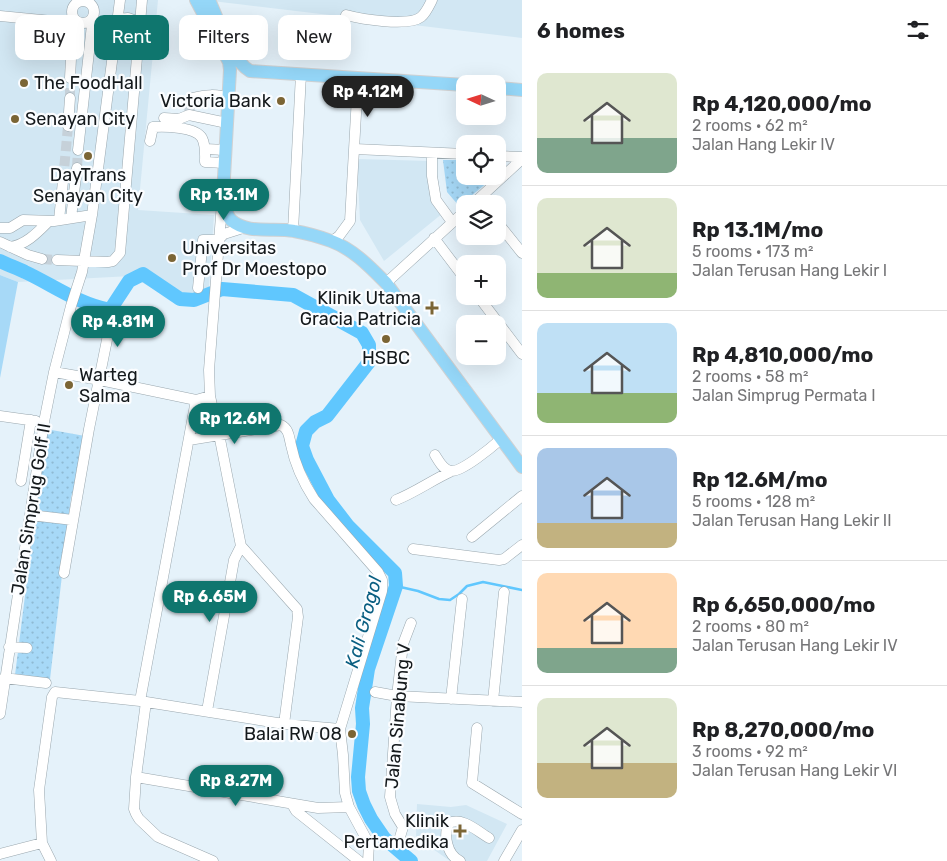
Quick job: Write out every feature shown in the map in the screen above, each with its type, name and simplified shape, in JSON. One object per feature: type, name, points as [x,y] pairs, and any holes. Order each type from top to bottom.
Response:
[{"type":"main road","points":[[196,0],[229,62],[230,95],[223,195],[230,219],[243,228],[293,231],[332,241],[354,254],[386,282],[522,467]]},
{"type":"main road","points":[[209,0],[233,53],[245,68],[250,71],[456,85]]},
{"type":"main road","points":[[230,95],[240,78],[250,71]]},
{"type":"main road","points":[[506,88],[521,89]]},
{"type":"street","points":[[69,0],[82,1],[92,6],[93,16],[78,150]]},
{"type":"street","name":"Jalan Simprug Golf II","points":[[118,15],[120,0]]},
{"type":"street","points":[[141,15],[142,0]]},
{"type":"street","points":[[142,15],[150,0]]},
{"type":"street","points":[[346,14],[368,20],[416,20],[422,17],[432,0]]},
{"type":"street","points":[[73,15],[72,10],[76,4],[82,1]]},
{"type":"street","points":[[0,16],[15,17]]},
{"type":"street","points":[[84,23],[89,22],[93,16]]},
{"type":"street","points":[[70,78],[71,60]]},
{"type":"street","name":"Jalan Simprug Golf II","points":[[0,714],[2,689],[44,422],[70,306],[82,272],[92,216],[113,60]]},
{"type":"street","points":[[57,260],[108,262],[113,261],[120,253],[137,60]]},
{"type":"street","points":[[71,66],[88,67]]},
{"type":"street","points":[[293,231],[301,74]]},
{"type":"street","points":[[332,241],[339,236],[350,221],[358,78]]},
{"type":"street","points":[[192,98],[207,95],[230,95]]},
{"type":"street","points":[[68,126],[70,98]]},
{"type":"street","points":[[164,118],[179,119],[189,114],[227,123]]},
{"type":"street","points":[[150,141],[153,127],[179,128],[199,134],[204,142],[205,150],[225,157]]},
{"type":"street","points":[[355,149],[456,154]]},
{"type":"street","points":[[432,153],[432,176],[436,200],[452,222]]},
{"type":"street","points":[[506,157],[522,158]]},
{"type":"street","points":[[485,195],[522,158]]},
{"type":"street","points":[[71,218],[77,168]]},
{"type":"street","points":[[10,247],[18,245],[34,236],[54,220],[63,181]]},
{"type":"street","points":[[214,414],[210,396],[209,370],[223,195]]},
{"type":"street","points":[[0,228],[10,228],[24,220],[54,220],[92,216]]},
{"type":"street","points":[[386,282],[456,219]]},
{"type":"street","points":[[219,240],[224,234],[243,228]]},
{"type":"street","points":[[506,233],[522,252]]},
{"type":"street","points":[[0,242],[37,257],[32,250],[34,236]]},
{"type":"street","points":[[434,238],[456,267]]},
{"type":"street","points":[[198,288],[202,240],[219,240]]},
{"type":"street","points":[[485,305],[522,354]]},
{"type":"street","points":[[64,573],[89,429],[112,315]]},
{"type":"street","points":[[54,372],[196,400],[210,396]]},
{"type":"street","points":[[196,400],[143,702],[134,808],[139,819],[158,837],[213,861]]},
{"type":"street","points":[[0,416],[44,422]]},
{"type":"street","points":[[21,481],[31,420]]},
{"type":"street","points":[[189,440],[219,432],[281,425],[285,427],[288,432],[295,462],[314,499],[378,572],[382,580],[382,591],[340,730],[345,793],[349,807],[369,844],[368,861]]},
{"type":"street","points":[[219,432],[241,546],[297,609],[298,617],[284,724]]},
{"type":"street","points":[[396,500],[413,494],[427,484],[457,470],[479,457],[501,439]]},
{"type":"street","points":[[434,455],[443,467],[452,471]]},
{"type":"street","points":[[472,537],[522,496]]},
{"type":"street","points":[[30,515],[73,520]]},
{"type":"street","points":[[413,549],[499,560],[504,559],[522,545]]},
{"type":"street","points":[[207,711],[234,560],[241,546]]},
{"type":"street","points":[[493,701],[504,592]]},
{"type":"street","points":[[451,699],[462,599]]},
{"type":"street","name":"Jalan Sinabung V","points":[[400,837],[403,826],[395,814],[390,797],[397,696],[403,644],[411,623]]},
{"type":"street","points":[[9,648],[27,648]]},
{"type":"street","points":[[4,678],[46,683]]},
{"type":"street","points":[[375,692],[397,696],[522,702]]},
{"type":"street","points":[[51,861],[42,843],[40,782],[54,693],[143,702],[284,724],[340,730]]},
{"type":"street","points":[[477,728],[472,783],[522,814]]},
{"type":"street","points":[[136,777],[318,808],[349,807]]},
{"type":"street","points":[[292,804],[296,811],[359,861]]},
{"type":"street","points":[[460,861],[452,855],[447,844],[446,831],[449,823],[458,820],[489,838]]},
{"type":"street","points":[[504,861],[522,830]]},
{"type":"street","points":[[0,854],[42,843]]},
{"type":"shaded area","points":[[0,0],[158,0],[157,15],[94,15],[94,60],[152,60],[138,210],[214,215],[208,301],[187,306],[131,276],[18,282],[0,275]]},
{"type":"shaded area","points":[[204,0],[522,0],[522,38],[351,18],[351,15],[330,15]]},
{"type":"shaded area","points":[[357,159],[431,161],[443,213],[384,261],[360,220]]},
{"type":"shaded area","points":[[443,160],[456,160],[456,185],[484,185],[472,195],[456,195],[456,202],[447,192]]},
{"type":"shaded area","points":[[0,275],[18,282],[0,378]]},
{"type":"shaded area","points":[[46,429],[85,436],[79,473],[71,497],[49,688],[14,683]]},
{"type":"shaded area","name":"Klinik Pertamedika","points":[[417,804],[451,807],[466,805],[507,824],[487,861],[450,861],[416,837]]},
{"type":"waterway","name":"Kali Grogol","points":[[0,261],[76,299],[110,310],[129,281],[143,274],[180,299],[194,300],[222,289],[293,295],[362,333],[369,345],[369,362],[327,416],[315,422],[306,431],[302,446],[307,460],[328,500],[348,526],[395,573],[396,586],[368,669],[362,708],[363,724],[358,777],[359,791],[371,819],[384,838],[411,861]]},
{"type":"waterway","points":[[396,586],[418,591],[439,599],[450,600],[467,586],[483,582],[522,590]]},
{"type":"tunnel","points":[[70,78],[70,98]]},
{"type":"tunnel","points":[[189,112],[192,98]]},
{"type":"tunnel","points":[[63,181],[68,126]]},
{"type":"tunnel","points":[[77,168],[78,150]]},
{"type":"tunnel","points":[[42,259],[57,260]]},
{"type":"place","name":"The FoodHall","points":[[24,83]]},
{"type":"place","name":"Victoria Bank","points":[[281,101]]},
{"type":"place","name":"Senayan City","points":[[15,119]]},
{"type":"place","name":"DayTrans Senayan City","points":[[88,156]]},
{"type":"place","name":"Universitas Prof Dr Moestopo","points":[[172,258]]},
{"type":"place","name":"Klinik Utama Gracia Patricia","points":[[432,308]]},
{"type":"place","name":"HSBC","points":[[386,339]]},
{"type":"place","name":"Warteg Salma","points":[[69,385]]},
{"type":"place","name":"Balai RW 08","points":[[352,734]]},
{"type":"place","name":"Klinik Pertamedika","points":[[460,831]]}]
